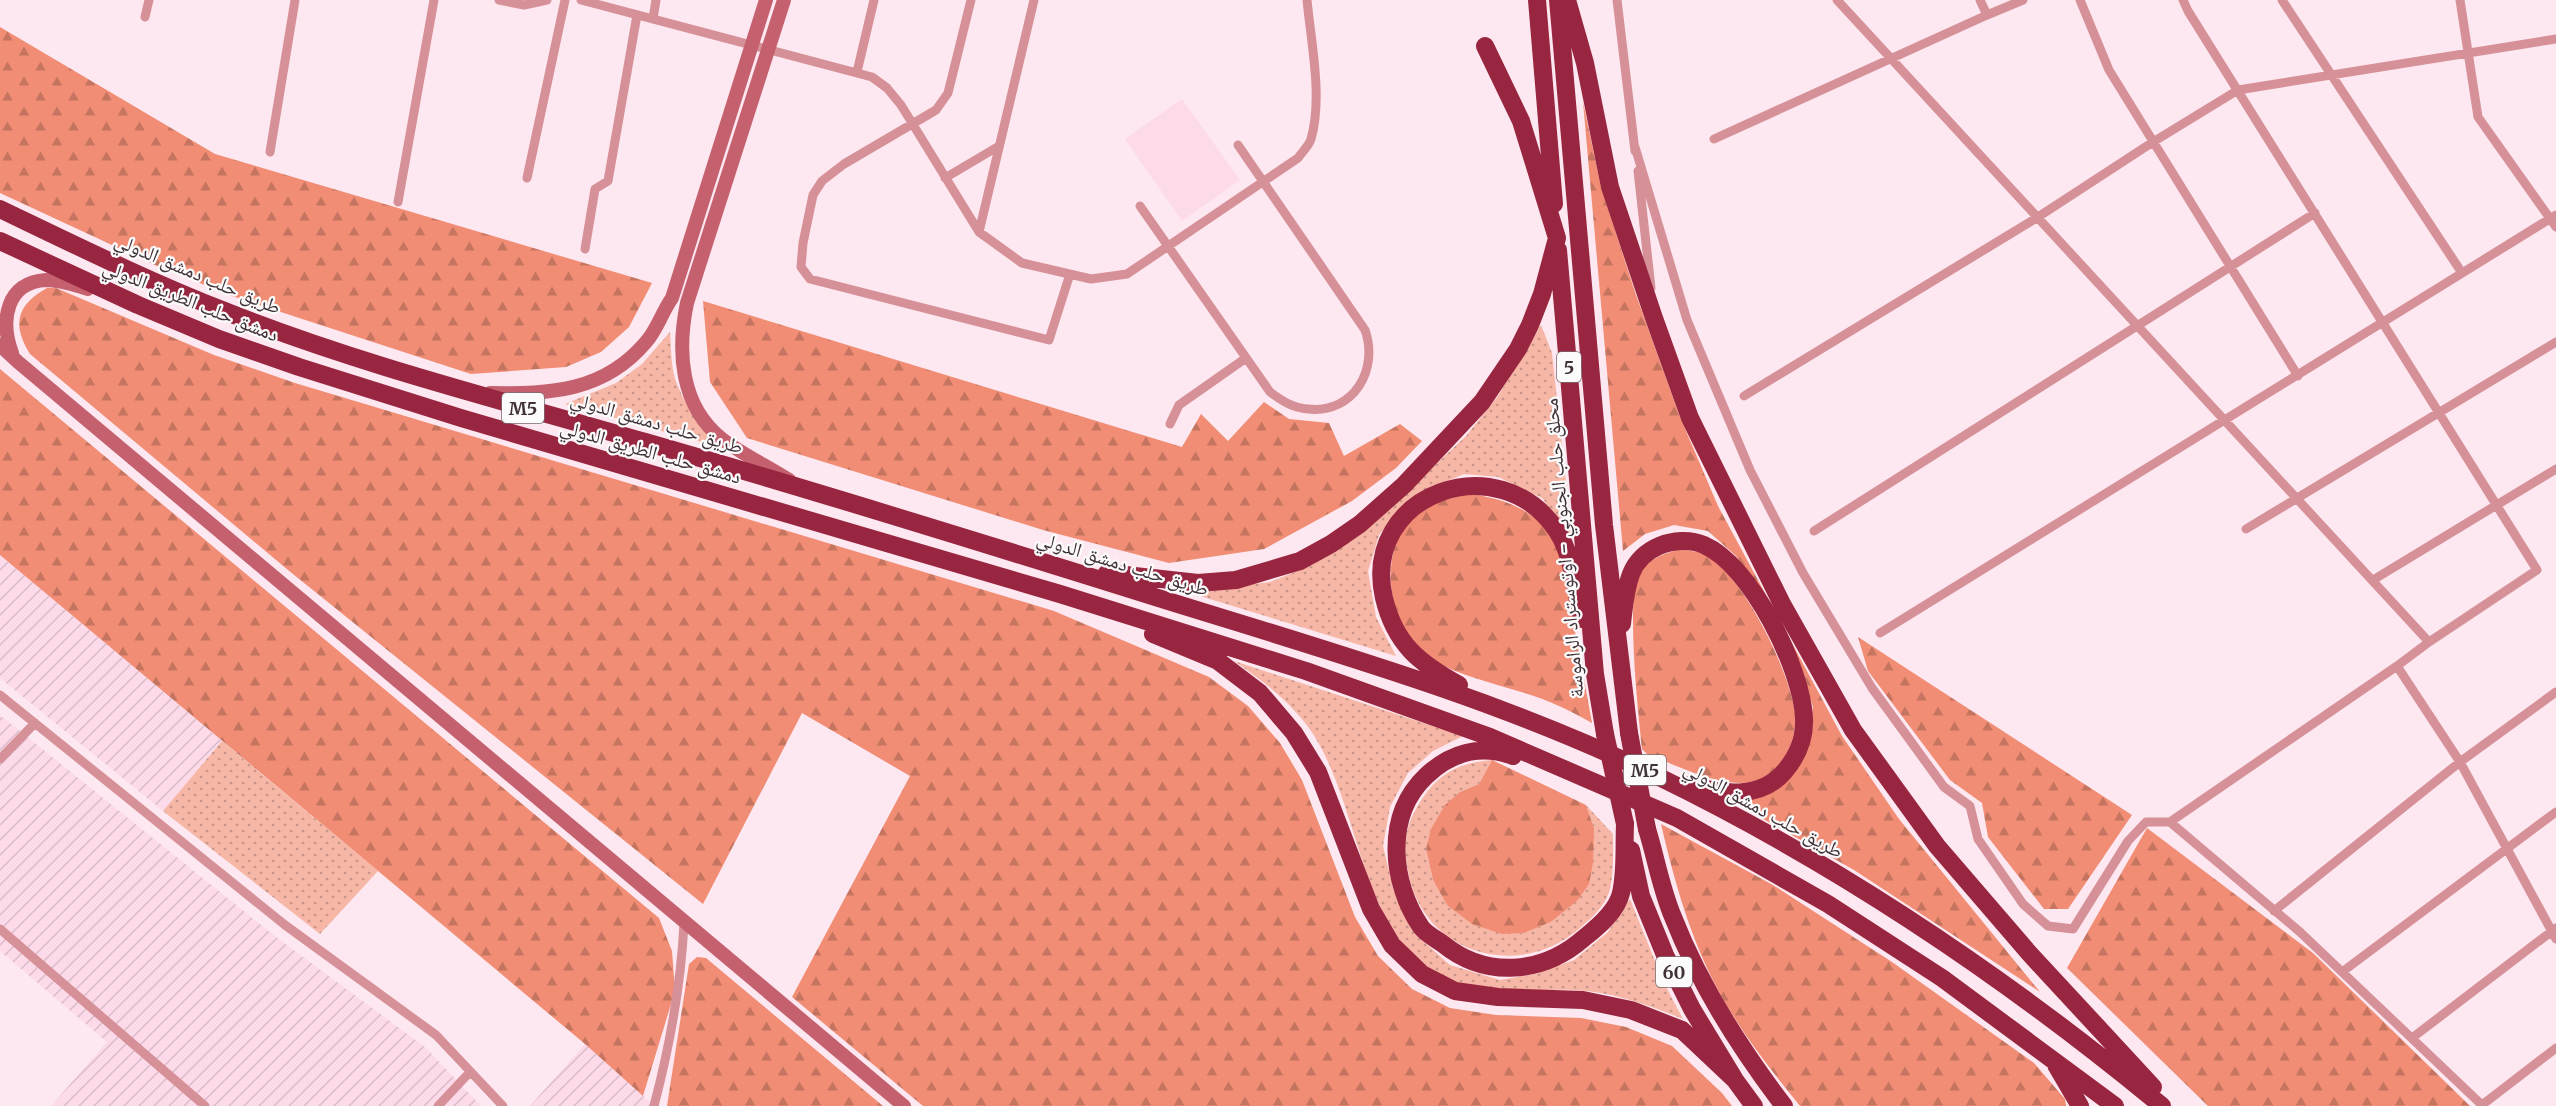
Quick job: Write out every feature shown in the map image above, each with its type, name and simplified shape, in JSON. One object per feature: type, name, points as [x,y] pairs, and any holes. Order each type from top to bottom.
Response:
[{"type":"highway","name":"محلق حلب الجنوبي - اوتوستراد الراموسة","points":[[1537,0],[1595,674],[1605,734],[1625,824]]},
{"type":"highway","name":"5","points":[[1558,0],[1604,525],[1629,733],[1647,829],[1672,915],[1703,986],[1745,1055],[1784,1106]]},
{"type":"highway","points":[[1568,0],[1585,63],[1610,187],[1654,318],[1690,418],[1782,604],[1853,730],[1937,846],[2030,953],[2170,1106]]},
{"type":"highway","points":[[1061,567],[1162,580],[1198,582],[1236,580],[1300,561],[1331,544],[1360,524],[1404,485],[1482,402],[1513,357],[1530,325],[1542,294],[1557,238],[1521,121],[1485,46]]},
{"type":"highway","name":"طريق حلب دمشق الدولي","points":[[0,209],[227,312],[305,340],[467,393],[798,486],[1262,629],[1439,687],[1516,716],[1657,776],[1749,824],[1904,915],[2050,1017],[2162,1106]]},
{"type":"highway","name":"دمشق حلب الطريق الدولي","points":[[0,241],[138,305],[259,353],[461,418],[1060,594]]},
{"type":"highway","points":[[1516,716],[1428,668],[1406,646],[1388,614],[1380,570],[1388,539],[1403,517],[1440,493],[1467,485],[1504,490],[1520,498],[1547,518],[1558,532],[1565,547],[1595,674]]},
{"type":"highway","points":[[1621,676],[1626,591],[1632,572],[1650,550],[1679,541],[1704,545],[1728,563],[1743,579],[1770,621],[1792,664],[1802,700],[1803,736],[1798,752],[1780,777],[1771,783],[1750,790],[1722,793],[1657,776]]},
{"type":"highway","points":[[1060,594],[1218,662],[1260,693],[1294,733],[1318,772],[1371,909],[1392,945],[1422,974],[1455,991],[1498,997],[1583,1000],[1631,1010],[1682,1030],[1735,1080]]},
{"type":"highway","name":"M5","points":[[1060,594],[1306,671],[1490,737],[1677,818],[1828,904],[1942,978],[2115,1106]]},
{"type":"highway","points":[[1590,782],[1498,750],[1467,751],[1440,762],[1419,783],[1401,813],[1395,848],[1402,889],[1422,928],[1456,955],[1500,968],[1533,966],[1569,952],[1602,923],[1620,895],[1625,824]]},
{"type":"highway","name":"60","points":[[1625,824],[1641,896],[1665,955],[1692,1009],[1735,1080],[1754,1106]]},
{"type":"highway","points":[[2052,1058],[2080,1106]]},
{"type":"main road","points":[[467,393],[528,393],[571,389],[613,371],[647,341],[672,298],[766,0]]},
{"type":"main road","points":[[784,0],[684,314],[680,343],[684,379],[698,412],[721,438],[798,486]]},
{"type":"main road","points":[[18,362],[5,341],[1,325],[3,309],[14,295],[30,284],[58,280],[138,305]]},
{"type":"main road","points":[[665,308],[684,314]]},
{"type":"main road","points":[[0,345],[904,1106]]},
{"type":"street","points":[[145,17],[149,0]]},
{"type":"street","points":[[270,152],[295,0]]},
{"type":"street","points":[[398,201],[434,0]]},
{"type":"street","points":[[499,0],[524,5],[547,0]]},
{"type":"street","points":[[527,178],[565,0]]},
{"type":"street","points":[[581,0],[872,77],[887,88],[912,124],[979,232],[1022,262],[1091,279],[1126,274],[1298,158],[1311,141],[1314,120],[1315,82],[1307,0]]},
{"type":"street","points":[[653,20],[656,0]]},
{"type":"street","points":[[856,72],[874,0]]},
{"type":"street","points":[[971,0],[948,93],[936,110],[844,164],[822,181],[813,195],[803,243],[801,267],[810,279],[1049,340],[1070,274]]},
{"type":"street","points":[[979,232],[1034,0]]},
{"type":"street","points":[[1617,0],[1654,318]]},
{"type":"street","points":[[1837,0],[2429,642]]},
{"type":"street","points":[[1980,0],[1987,15]]},
{"type":"street","points":[[1714,139],[2023,0]]},
{"type":"street","points":[[2080,0],[2109,70],[2298,376]]},
{"type":"street","points":[[1635,147],[1687,320],[1750,470],[1803,573],[1872,688],[1944,787],[1970,806],[1978,839],[2023,904],[2048,926],[2073,929],[2128,841],[2146,822],[2170,822],[2537,570],[2183,0]]},
{"type":"street","points":[[2283,0],[2462,273]]},
{"type":"street","points":[[2460,0],[2478,117],[2553,217],[2556,227]]},
{"type":"street","points":[[585,249],[595,189],[608,181],[637,15]]},
{"type":"street","points":[[1744,396],[2038,217],[2238,90],[2556,39]]},
{"type":"street","points":[[1140,206],[1270,392],[1287,404],[1310,410],[1346,401],[1360,387],[1369,368],[1367,335],[1361,321],[1238,145]]},
{"type":"street","points":[[945,178],[999,146]]},
{"type":"street","points":[[1814,531],[2315,213]]},
{"type":"street","points":[[1880,633],[2553,217]]},
{"type":"street","points":[[2246,529],[2556,342]]},
{"type":"street","points":[[1170,424],[1179,405],[1246,358]]},
{"type":"street","points":[[2373,580],[2556,469]]},
{"type":"street","points":[[2397,666],[2460,762],[2554,933],[2412,1038]]},
{"type":"street","points":[[2274,911],[2460,762],[2556,692]]},
{"type":"street","points":[[0,695],[285,925],[436,1035],[503,1106]]},
{"type":"street","points":[[0,759],[35,723]]},
{"type":"street","points":[[2342,972],[2556,812]]},
{"type":"street","points":[[2170,822],[2342,972],[2482,1106],[2556,1048]]},
{"type":"street","points":[[654,1106],[671,1041],[682,968],[684,923]]},
{"type":"street","points":[[0,929],[205,1106]]},
{"type":"street","points":[[438,1106],[470,1072]]},
{"type":"shaded area","points":[[1182,99],[1240,180],[1182,221],[1125,139]]},
{"type":"shaded area","points":[[1541,325],[1552,353],[1572,537],[1542,498],[1498,477],[1464,474],[1426,490],[1406,502],[1379,535],[1368,571],[1376,617],[1396,656],[1174,588],[1229,587],[1270,582],[1312,565],[1395,503],[1466,436],[1498,396]]},
{"type":"shaded area","points":[[670,332],[675,379],[683,398],[705,432],[719,447],[565,404],[616,383],[642,364]]},
{"type":"shaded area","points":[[0,555],[222,741],[163,811],[0,678]]},
{"type":"shaded area","points":[[1234,661],[1463,736],[1433,751],[1408,773],[1390,807],[1383,846],[1394,892],[1415,934],[1450,965],[1500,980],[1535,974],[1574,960],[1607,933],[1630,899],[1663,981],[1683,1019],[1612,995],[1567,990],[1485,989],[1465,986],[1428,969],[1404,946],[1386,918],[1372,887],[1324,752],[1306,724],[1281,697]]},
{"type":"shaded area","points":[[0,715],[276,937],[425,1047],[481,1106],[51,1106],[107,1042],[0,951]]},
{"type":"shaded area","points":[[222,741],[378,871],[320,934],[163,811]]},
{"type":"shaded area","points":[[1492,760],[1479,784],[1460,792],[1426,849],[1433,880],[1447,905],[1524,933],[1551,922],[1577,901],[1594,828],[1586,805],[1613,834],[1611,882],[1602,906],[1580,928],[1556,944],[1529,954],[1502,956],[1476,951],[1452,940],[1432,923],[1417,899],[1408,871],[1407,832],[1412,817],[1430,788],[1456,768]]},
{"type":"shaded area","points":[[585,1044],[643,1096],[655,1106],[530,1106]]},
{"type":"green space","points":[[0,27],[215,154],[652,283],[629,327],[601,352],[566,367],[471,374],[232,296],[155,265],[0,193]]},
{"type":"green space","points":[[1583,102],[1601,187],[1636,295],[1680,417],[1718,506],[1842,736],[1899,819],[2040,992],[1854,870],[1733,802],[1761,794],[1805,752],[1813,707],[1799,664],[1775,615],[1736,556],[1708,531],[1674,525],[1645,534],[1623,551]]},
{"type":"green space","points":[[47,288],[56,288],[214,355],[295,383],[1054,611],[1209,677],[1248,706],[1280,743],[1302,780],[1355,917],[1378,956],[1412,989],[1450,1008],[1496,1015],[1581,1018],[1626,1027],[1672,1046],[1722,1093],[1732,1106],[923,1106],[792,997],[910,776],[802,713],[703,904],[288,570],[30,354],[21,334],[20,316],[29,301]]},
{"type":"green space","points":[[703,301],[1182,447],[1201,414],[1228,441],[1264,402],[1289,419],[1329,423],[1344,456],[1400,424],[1422,441],[1396,468],[1352,501],[1264,549],[1169,563],[1043,530],[747,438],[710,382]]},
{"type":"green space","points":[[0,369],[659,918],[672,951],[675,991],[643,1096],[585,1044],[0,555]]},
{"type":"green space","points":[[1469,494],[1514,505],[1534,517],[1550,534],[1563,568],[1592,723],[1543,699],[1446,667],[1420,650],[1402,626],[1393,597],[1391,567],[1397,540],[1403,528],[1420,511],[1430,505]]},
{"type":"green space","points":[[1681,549],[1704,554],[1719,565],[1734,581],[1762,625],[1784,674],[1791,696],[1795,714],[1794,734],[1783,760],[1766,776],[1750,782],[1716,780],[1647,754],[1642,749],[1634,655],[1636,582],[1641,570],[1650,562]]},
{"type":"green space","points":[[1858,637],[2132,815],[2068,909],[2044,909],[1988,837],[1982,803],[1950,780],[1868,671]]},
{"type":"green space","points":[[1492,760],[1586,805],[1594,828],[1593,863],[1589,884],[1577,901],[1551,922],[1524,933],[1502,934],[1472,924],[1447,905],[1433,880],[1426,849],[1431,829],[1445,805],[1460,792],[1479,784]]},
{"type":"green space","points":[[1661,824],[1773,885],[1892,962],[2034,1063],[2065,1099],[2066,1106],[1800,1106],[1745,1035],[1706,965],[1673,872]]},
{"type":"green space","points":[[2147,828],[2313,953],[2470,1106],[2208,1106],[2067,968]]},
{"type":"green space","points":[[697,957],[706,958],[883,1106],[667,1106],[689,964]]}]
